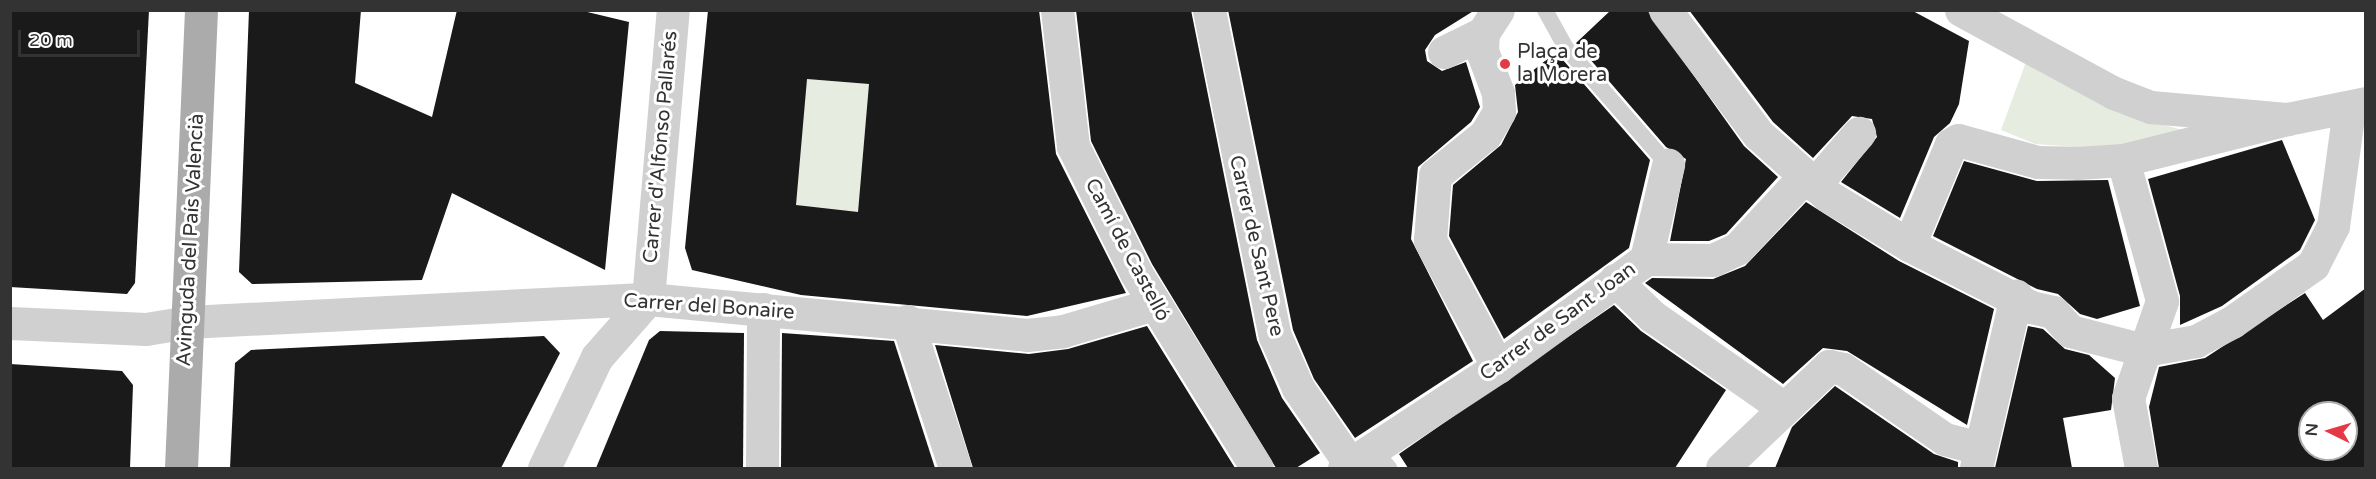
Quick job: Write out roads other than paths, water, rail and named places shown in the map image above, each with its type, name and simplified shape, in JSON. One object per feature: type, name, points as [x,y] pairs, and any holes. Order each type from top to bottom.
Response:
[{"type":"main road","name":"Avinguda del País Valencià","points":[[181,468],[201,10]]},
{"type":"street","name":"Carrer d'Alfonso Pallarés","points":[[648,299],[673,10]]},
{"type":"street","name":"Camí de Castelló","points":[[1057,10],[1074,146],[1154,304],[1257,468]]},
{"type":"street","name":"Carrer de Sant Pere","points":[[1209,10],[1275,336],[1298,388],[1363,462]]},
{"type":"street","points":[[1665,10],[1746,120],[1809,181],[1909,245],[2016,296],[2031,308],[2053,312],[2070,331],[2144,350],[2196,341],[2232,322],[2313,265],[2332,226],[2357,106],[2287,118],[2123,160],[2038,162],[1958,140],[1951,144],[1909,245]]},
{"type":"street","points":[[1961,10],[2151,107],[2287,118]]},
{"type":"street","points":[[1444,52],[1490,22]]},
{"type":"street","points":[[1490,22],[1482,51],[1498,93],[1493,125],[1436,175],[1430,240],[1498,367]]},
{"type":"street","points":[[1646,259],[1713,260],[1737,249],[1859,133]]},
{"type":"street","points":[[2123,160],[2162,301],[2129,391],[2141,468]]},
{"type":"street","name":"Carrer de Sant Joan","points":[[1363,462],[1646,259],[1668,165]]},
{"type":"street","points":[[1615,280],[1652,316],[1784,408]]},
{"type":"street","points":[[1722,468],[1784,408],[1818,371],[1836,366],[1918,424],[1977,458],[2016,296]]},
{"type":"street","name":"Carrer del Bonaire","points":[[10,323],[146,329],[188,322],[648,299],[1041,334],[1154,304]]},
{"type":"street","points":[[544,468],[597,357],[648,299]]},
{"type":"street","points":[[762,468],[764,309]]},
{"type":"street","points":[[907,321],[955,468]]},
{"type":"lane","name":"Carrer de Sant Joan","points":[[1545,10],[1566,48],[1668,165]]},
{"type":"place","name":"Plaça de la Morera","points":[[1505,64]]}]
